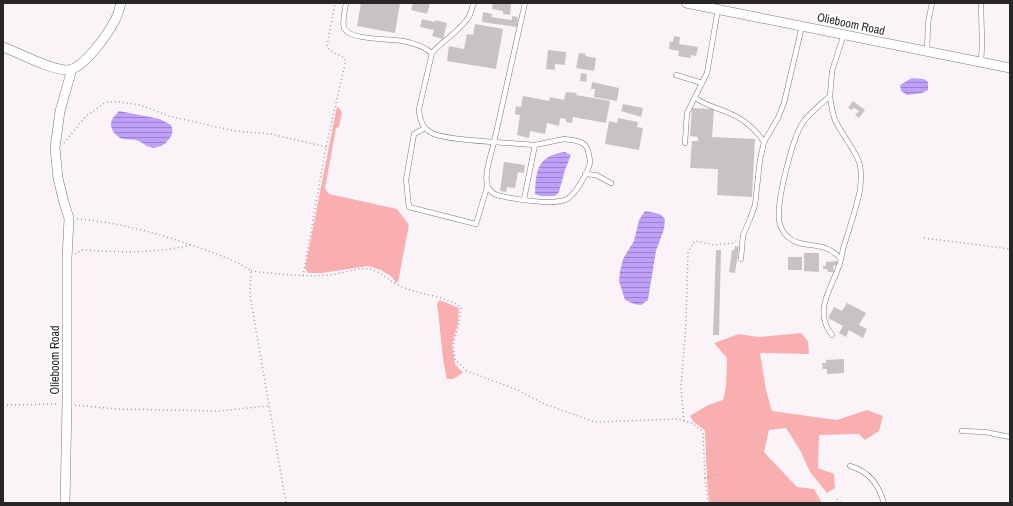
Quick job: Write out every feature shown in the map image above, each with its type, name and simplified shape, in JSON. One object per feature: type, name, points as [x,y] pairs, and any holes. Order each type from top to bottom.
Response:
[{"type":"street","points":[[3,47],[58,68],[72,69],[82,63],[89,56],[111,27],[117,16],[121,3]]},
{"type":"street","name":"Olieboom Road","points":[[686,3],[1010,68]]},
{"type":"street","name":"Olieboom Road","points":[[65,503],[67,259],[69,218],[58,178],[55,148],[60,111],[72,69]]},
{"type":"lane","points":[[346,3],[344,28],[347,32],[364,37],[404,41],[424,47],[432,53]]},
{"type":"lane","points":[[474,3],[470,15],[462,26],[437,46],[432,53],[419,109],[419,116],[425,128],[430,133],[442,136],[494,142],[534,145],[564,140],[584,144],[590,162],[575,192],[568,199],[554,202],[543,202],[505,197],[493,194],[487,187]]},
{"type":"lane","points":[[425,128],[414,134],[406,180],[409,207],[476,224],[487,187],[486,180],[488,168],[525,3]]},
{"type":"lane","points":[[927,52],[928,23],[932,3]]},
{"type":"lane","points":[[981,4],[981,62]]},
{"type":"lane","points":[[685,143],[687,112],[708,68],[718,9]]},
{"type":"lane","points":[[741,258],[743,235],[755,205],[760,160],[764,142],[778,118],[784,103],[802,26]]},
{"type":"lane","points":[[832,334],[826,325],[824,317],[826,294],[839,266],[840,258],[854,216],[860,188],[859,161],[834,118],[830,96],[834,65],[844,34]]},
{"type":"lane","points":[[676,75],[702,83]]},
{"type":"lane","points":[[830,96],[812,113],[799,131],[780,194],[779,220],[784,233],[789,238],[797,242],[826,247],[835,252],[840,258]]},
{"type":"lane","points":[[695,98],[707,105],[726,111],[741,119],[754,128],[764,142]]},
{"type":"lane","points":[[524,199],[534,145]]},
{"type":"lane","points":[[585,174],[596,175],[611,183]]},
{"type":"lane","points":[[962,431],[986,432],[1010,437]]},
{"type":"lane","points":[[850,466],[869,475],[877,486],[884,503]]},
{"type":"path","points":[[303,276],[326,147],[345,64],[345,59],[342,56],[331,52],[326,46],[335,3]]},
{"type":"path","points":[[55,148],[65,142],[85,117],[106,102],[120,102],[140,105],[169,116],[235,131],[270,134],[326,147]]},
{"type":"path","points":[[69,218],[99,220],[158,235],[191,245],[237,262],[251,271],[303,276],[331,275],[368,269],[384,275],[402,287],[454,303],[461,307],[460,323],[453,345],[455,359],[467,371],[518,390],[542,403],[596,422],[678,419],[692,423],[703,432],[705,478],[708,503]]},
{"type":"path","points":[[684,421],[681,388],[686,323],[688,252],[695,241],[715,245],[734,243],[743,235]]},
{"type":"path","points":[[924,238],[1010,249]]},
{"type":"path","points":[[67,259],[82,250],[151,252],[191,245]]},
{"type":"path","points":[[251,271],[250,295],[286,503]]},
{"type":"path","points":[[3,405],[67,404],[116,409],[219,411],[268,406]]},
{"type":"path","points":[[705,478],[718,474]]},
{"type":"path","points":[[837,499],[841,503]]},
{"type":"shaded area","points":[[912,78],[924,79],[928,82],[928,90],[922,93],[907,95],[901,91],[900,85]]},
{"type":"shaded area","points":[[337,106],[342,112],[339,127],[336,128],[325,188],[329,194],[397,209],[409,225],[398,282],[396,283],[392,277],[381,270],[368,266],[322,273],[308,273],[305,268]]},
{"type":"shaded area","points":[[119,111],[160,119],[171,125],[171,137],[160,146],[153,148],[140,141],[118,137],[113,132],[111,121]]},
{"type":"shaded area","points":[[565,152],[571,155],[559,192],[555,196],[541,196],[535,194],[536,178],[543,161],[556,154]]},
{"type":"shaded area","points":[[645,211],[660,214],[665,219],[664,229],[656,251],[648,300],[641,305],[625,300],[619,281],[623,259],[634,241],[639,220]]},
{"type":"shaded area","points":[[440,300],[459,308],[458,323],[452,345],[455,364],[463,373],[453,379],[447,379],[443,361],[437,304]]},
{"type":"shaded area","points":[[801,333],[808,341],[809,354],[760,353],[766,390],[772,411],[837,420],[867,410],[883,416],[879,431],[865,440],[859,434],[819,435],[818,468],[834,474],[835,488],[827,493],[810,472],[800,450],[786,428],[769,430],[764,452],[797,487],[814,489],[822,503],[709,503],[705,431],[693,421],[690,416],[708,405],[723,400],[726,387],[727,358],[714,343],[739,334],[758,337]]},
{"type":"building","points":[[361,3],[400,3],[395,33],[357,26]]},
{"type":"building","points":[[413,3],[430,3],[427,14],[411,10]]},
{"type":"building","points":[[493,3],[511,3],[510,15],[503,14],[503,11],[492,9]]},
{"type":"building","points":[[483,12],[492,14],[491,17],[512,20],[512,16],[518,17],[517,27],[482,22]]},
{"type":"building","points":[[422,19],[447,23],[443,39],[432,36],[434,30],[420,27]]},
{"type":"building","points":[[475,24],[503,29],[496,69],[447,61],[449,46],[464,49],[467,34],[473,35]]},
{"type":"building","points":[[674,36],[680,37],[679,44],[698,47],[696,56],[691,55],[691,58],[678,56],[679,51],[669,49],[670,41],[673,42]]},
{"type":"building","points":[[548,50],[566,52],[565,65],[555,64],[555,70],[546,69]]},
{"type":"building","points":[[579,53],[596,58],[594,71],[576,68]]},
{"type":"building","points":[[581,73],[587,74],[586,82],[580,81]]},
{"type":"building","points":[[592,82],[619,88],[617,101],[594,97],[595,89],[591,89]]},
{"type":"building","points":[[566,92],[577,93],[576,95],[610,101],[606,123],[573,117],[572,123],[566,122],[566,119],[560,118],[559,126],[547,123],[545,134],[530,131],[529,138],[517,135],[520,115],[515,114],[516,106],[521,107],[523,96],[549,101],[550,97],[564,100]]},
{"type":"building","points":[[853,101],[865,110],[859,118],[855,115],[859,111],[854,108],[852,110],[848,108]]},
{"type":"building","points":[[623,104],[643,108],[641,117],[621,111]]},
{"type":"building","points":[[692,108],[714,109],[712,137],[755,139],[752,197],[717,195],[718,169],[690,168],[692,141],[698,141],[698,137],[690,136]]},
{"type":"building","points":[[618,118],[638,122],[637,127],[643,128],[639,150],[605,144],[609,121],[617,123]]},
{"type":"building","points":[[504,162],[525,165],[524,173],[518,172],[515,188],[507,187],[506,192],[500,191]]},
{"type":"building","points":[[735,246],[739,247],[735,273],[729,272],[732,250],[734,250]]},
{"type":"building","points":[[716,250],[721,250],[719,335],[713,335]]},
{"type":"building","points":[[804,253],[819,253],[819,272],[804,271]]},
{"type":"building","points":[[788,257],[802,257],[802,270],[788,270]]},
{"type":"building","points":[[837,261],[838,265],[833,266],[834,272],[828,272],[827,269],[823,269],[823,266],[826,266],[826,262]]},
{"type":"building","points":[[847,303],[866,313],[859,325],[867,329],[863,338],[849,330],[846,337],[839,333],[843,326],[828,318],[834,307],[842,311]]},
{"type":"building","points":[[844,359],[844,373],[827,374],[827,369],[823,369],[822,363],[826,363],[826,360]]}]
